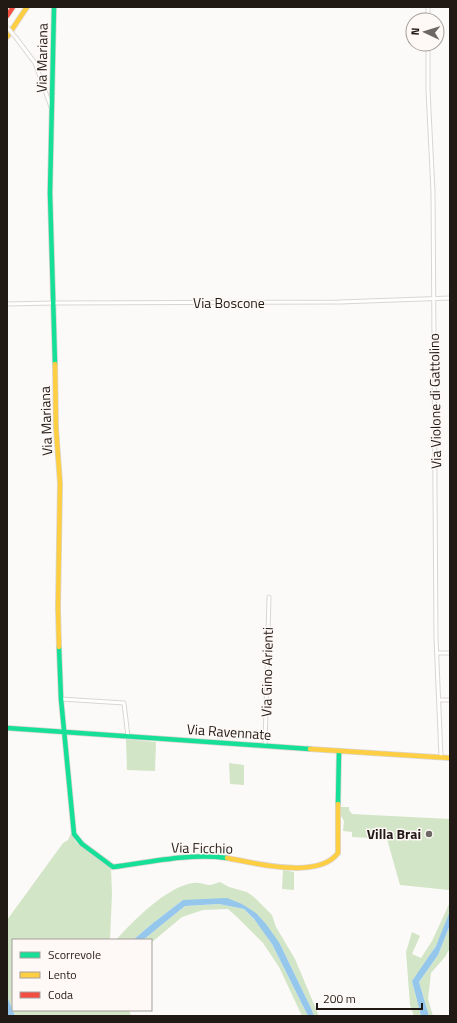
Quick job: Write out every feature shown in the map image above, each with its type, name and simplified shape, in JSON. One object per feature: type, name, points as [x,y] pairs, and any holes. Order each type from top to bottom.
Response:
[{"type":"main road","points":[[7,16],[13,7]]},
{"type":"main road","points":[[7,37],[27,7]]},
{"type":"main road","name":"Via Mariana","points":[[54,7],[50,193],[56,428],[60,483],[58,608],[61,699],[64,732]]},
{"type":"main road","name":"Via Ravennate","points":[[7,728],[450,758]]},
{"type":"main road","name":"Via Ficchio","points":[[64,732],[74,834],[82,844],[112,867],[162,859],[201,857],[243,860],[279,867],[300,868],[334,858],[338,853],[339,846],[339,751]]},
{"type":"street","name":"Via Mariana","points":[[7,27],[18,39],[35,63],[51,109]]},
{"type":"street","name":"Via Violone di Gattolino","points":[[428,52],[428,90],[433,192],[437,653],[441,757]]},
{"type":"street","name":"Via Boscone","points":[[7,304],[301,303],[450,298]]},
{"type":"street","name":"Via Gino Arienti","points":[[265,746],[269,597]]},
{"type":"street","points":[[437,653],[450,653]]},
{"type":"street","points":[[61,699],[124,703],[128,737]]},
{"type":"street","points":[[439,700],[450,700]]},
{"type":"green space","points":[[126,739],[156,742],[155,771],[127,770]]},
{"type":"green space","points":[[229,763],[244,765],[244,785],[230,784]]},
{"type":"green space","points":[[341,807],[349,807],[352,814],[450,819],[450,893],[449,890],[400,885],[387,839],[352,837],[352,832],[343,831],[344,821],[341,816]]},
{"type":"green space","points":[[72,831],[76,842],[111,868],[112,894],[110,939],[12,939],[12,1008],[7,996],[7,920],[63,843],[68,840]]},
{"type":"green space","points":[[283,870],[294,872],[294,890],[282,889]]},
{"type":"green space","points":[[220,882],[229,887],[247,892],[272,915],[276,927],[295,959],[319,1016],[314,1016],[280,944],[242,904],[211,900],[183,900],[134,939],[117,939],[151,906],[172,891],[193,883],[208,885]]},
{"type":"green space","points":[[450,902],[449,913],[442,934],[431,954],[412,981],[421,1016],[414,1016],[410,1005],[406,952],[412,932],[420,936],[412,954],[421,958],[432,941]]},
{"type":"green space","points":[[219,904],[244,909],[258,924],[272,944],[308,1016],[302,1016],[279,967],[263,943],[228,909],[203,910],[182,917],[152,942],[152,939],[144,939],[185,906]]},
{"type":"green space","points":[[450,925],[450,948],[445,957],[431,973],[428,999],[433,1016],[429,1016],[419,982],[438,955]]},
{"type":"green space","points":[[13,1011],[129,1011],[131,1016],[15,1016]]},
{"type":"water","points":[[227,898],[242,904],[256,913],[280,944],[314,1016],[308,1016],[272,944],[254,919],[244,909],[219,904],[185,906],[144,939],[134,939],[183,900]]},
{"type":"water","points":[[450,911],[450,925],[438,955],[419,982],[429,1016],[421,1016],[412,981],[436,946]]},
{"type":"water","points":[[7,996],[15,1016],[8,1016]]},
{"type":"traffic: fast","points":[[54,7],[50,193],[55,364]]},
{"type":"traffic: fast","points":[[59,647],[61,699],[74,834],[82,844],[113,867],[184,857],[227,858]]},
{"type":"traffic: fast","points":[[7,728],[310,749]]},
{"type":"traffic: fast","points":[[338,804],[339,751]]},
{"type":"traffic: slow","points":[[7,37],[27,7]]},
{"type":"traffic: slow","points":[[55,364],[56,428],[60,483],[58,608],[59,647]]},
{"type":"traffic: slow","points":[[310,749],[450,758]]},
{"type":"traffic: slow","points":[[227,858],[286,868],[316,866],[329,861],[338,853],[338,804]]},
{"type":"traffic: jam","points":[[7,16],[13,7]]},
{"type":"place","name":"Villa Brai","points":[[429,834]]}]
